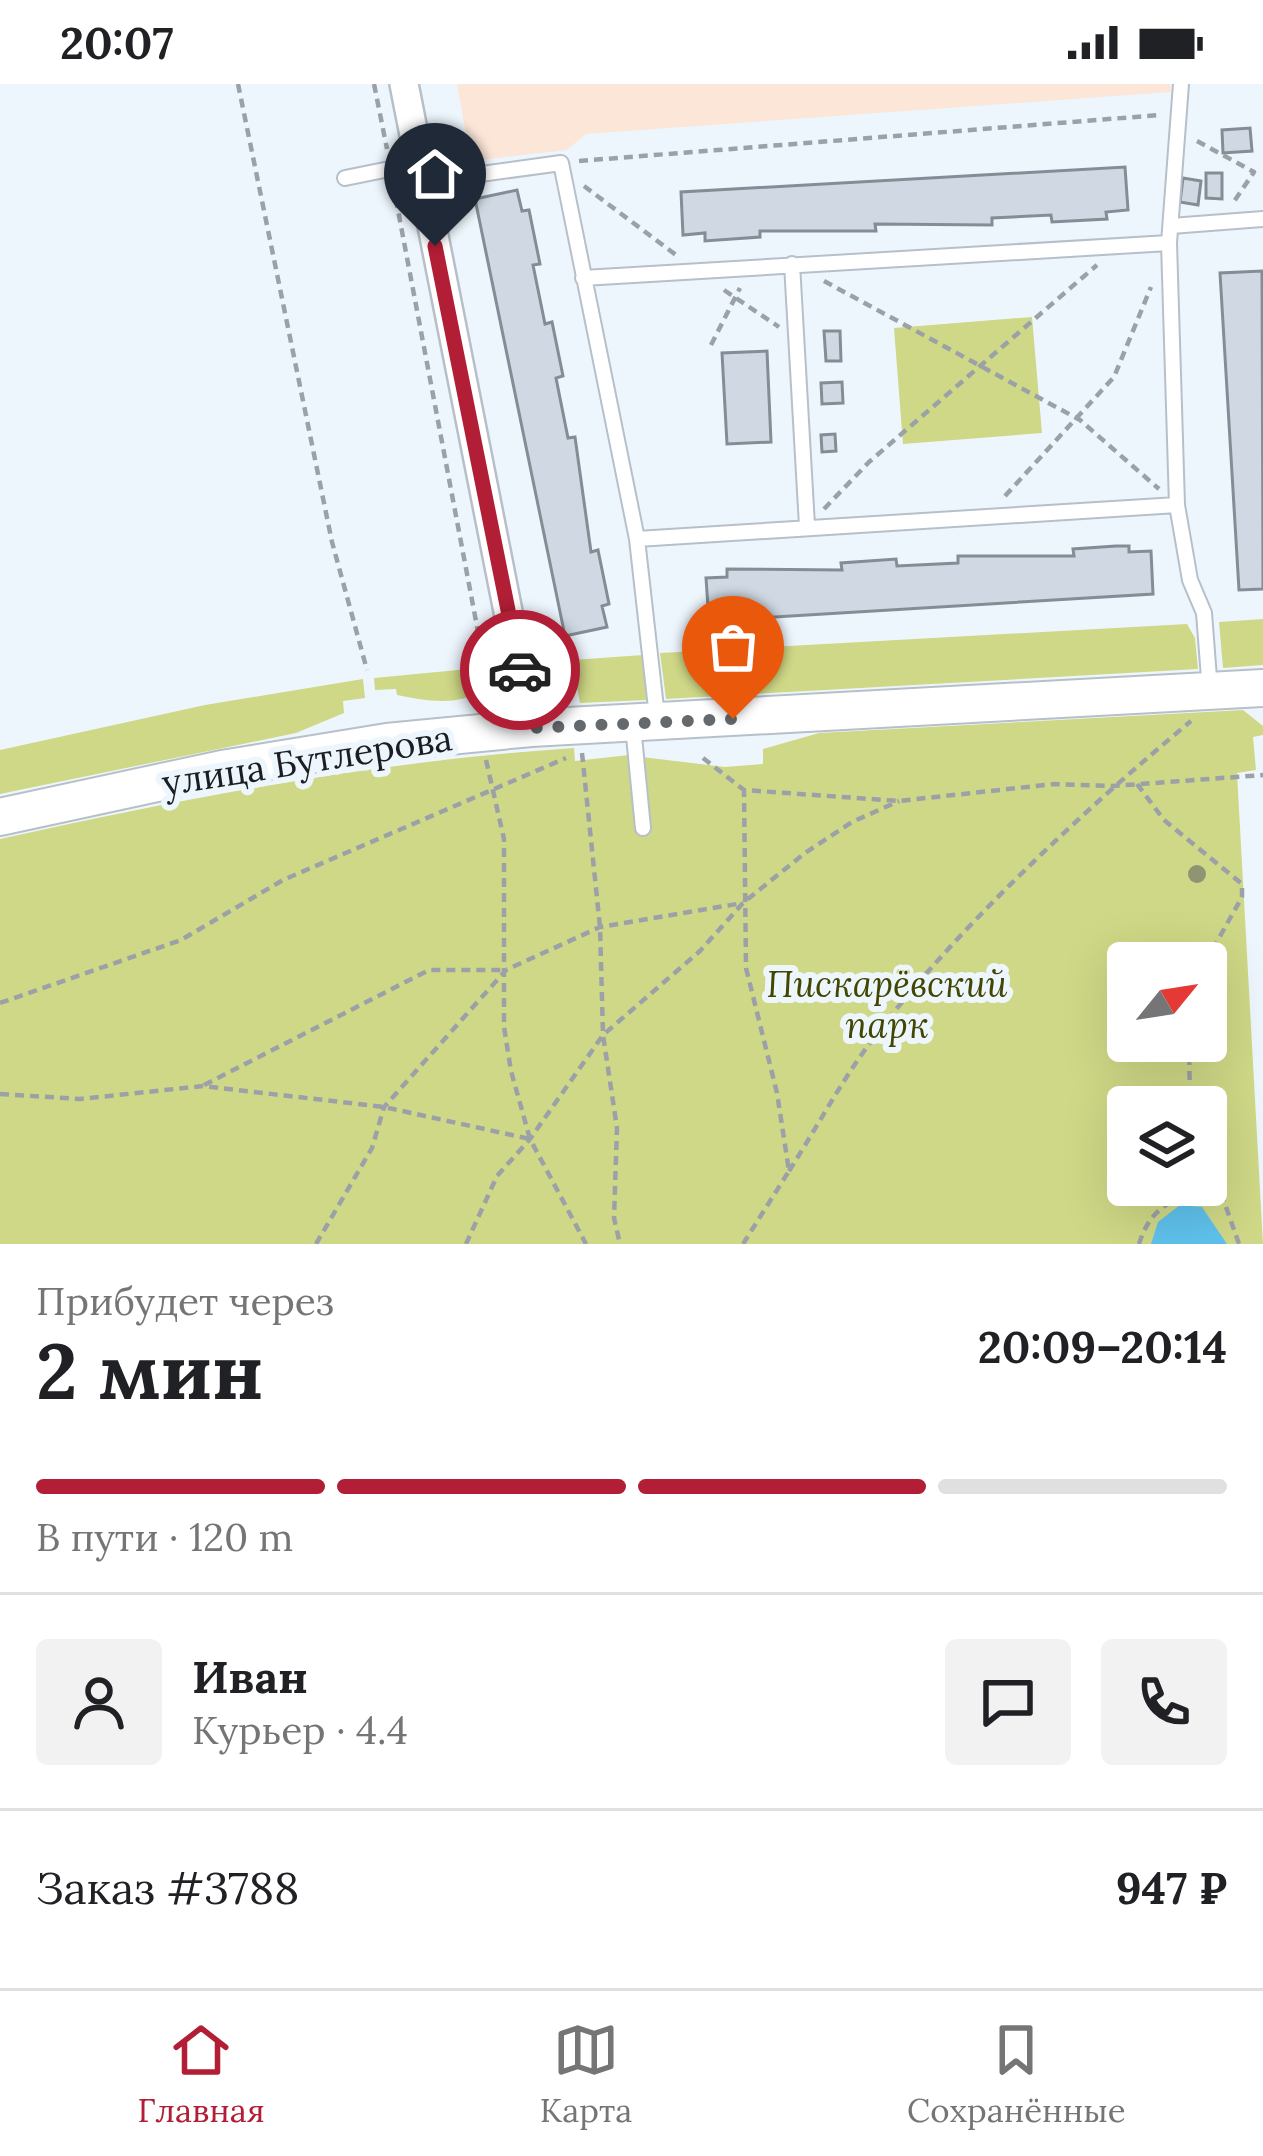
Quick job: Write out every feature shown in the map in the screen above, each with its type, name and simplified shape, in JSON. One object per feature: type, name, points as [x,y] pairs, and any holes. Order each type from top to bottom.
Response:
[{"type":"street","points":[[404,84],[531,728]]},
{"type":"street","name":"улица Бутлерова","points":[[0,817],[313,753],[531,728],[1263,688]]},
{"type":"lane","points":[[1181,84],[1183,113],[1169,243],[1177,505],[1190,580],[1204,614],[1210,691]]},
{"type":"lane","points":[[345,178],[390,169],[421,173],[561,163],[637,539],[645,723],[643,828]]},
{"type":"lane","points":[[1171,226],[1263,220]]},
{"type":"lane","points":[[583,278],[1169,243]]},
{"type":"lane","points":[[792,264],[807,526]]},
{"type":"lane","points":[[637,539],[1177,505]]},
{"type":"path","points":[[238,84],[327,520],[367,670]]},
{"type":"path","points":[[374,84],[483,658]]},
{"type":"path","points":[[561,163],[1183,113]]},
{"type":"path","points":[[1181,132],[1254,172],[1263,172]]},
{"type":"path","points":[[1220,223],[1254,172]]},
{"type":"path","points":[[985,516],[1080,420],[1114,377],[1169,243]]},
{"type":"path","points":[[807,526],[869,462],[1120,246]]},
{"type":"path","points":[[792,264],[1080,420],[1177,505]]},
{"type":"path","points":[[711,345],[751,267]]},
{"type":"path","points":[[743,1244],[863,1052],[958,943],[1113,786],[1192,720],[1210,691]]},
{"type":"path","points":[[0,1003],[181,940],[284,880],[582,752],[600,927],[603,1035],[617,1128],[614,1218],[620,1244]]},
{"type":"path","points":[[485,754],[504,839],[503,1027],[530,1138],[586,1244]]},
{"type":"path","points":[[703,758],[744,790],[898,801],[1054,784],[1113,786],[1263,775]]},
{"type":"path","points":[[1137,784],[1163,820],[1243,884],[1243,897],[1217,942]]},
{"type":"path","points":[[744,790],[746,968],[777,1093],[789,1171]]},
{"type":"path","points":[[466,1244],[497,1176],[603,1035],[700,951],[742,903],[852,822],[898,801]]},
{"type":"path","points":[[316,1244],[372,1148],[384,1107],[506,970],[600,927],[742,903]]},
{"type":"path","points":[[203,1086],[429,970],[506,970]]},
{"type":"path","points":[[0,1094],[80,1099],[203,1086],[384,1107],[530,1138]]},
{"type":"path","points":[[1139,1244],[1164,1206]]},
{"type":"path","points":[[1226,1206],[1239,1244]]},
{"type":"shaded area","points":[[457,84],[1170,84],[1171,92],[586,134],[567,150],[471,161]]},
{"type":"green space","points":[[1032,317],[1042,433],[903,444],[894,328]]},
{"type":"green space","points":[[1263,619],[1263,665],[1223,668],[1219,622]]},
{"type":"green space","points":[[1187,624],[1195,638],[1198,669],[666,699],[660,653]]},
{"type":"green space","points":[[643,655],[646,700],[580,703],[572,660]]},
{"type":"green space","points":[[479,668],[480,689],[463,699],[429,700],[397,695],[396,689],[375,690],[374,678]]},
{"type":"green space","points":[[363,679],[365,698],[343,701],[344,713],[296,733],[0,794],[0,750],[205,705]]},
{"type":"green space","name":"Пискарёвский парк","points":[[1243,710],[1263,726],[1263,735],[1253,737],[1256,770],[1237,773],[1263,1244],[0,1244],[0,839],[285,783],[428,762],[574,748],[575,761],[629,755],[631,781],[643,780],[642,757],[725,767],[763,764],[763,749],[819,733]]},
{"type":"water","points":[[1179,1206],[1202,1207],[1227,1244],[1151,1244],[1158,1222]]},
{"type":"building","points":[[1250,128],[1252,151],[1223,153],[1222,130]]},
{"type":"building","points":[[1125,167],[1128,210],[1106,212],[1107,219],[1052,222],[1051,215],[992,218],[992,225],[875,224],[876,231],[760,231],[760,237],[705,241],[705,233],[683,235],[681,192]]},
{"type":"building","points":[[1206,173],[1222,173],[1222,199],[1206,198]]},
{"type":"building","points":[[1183,178],[1201,181],[1198,205],[1180,202]]},
{"type":"building","points":[[517,190],[522,211],[529,210],[540,264],[533,265],[545,324],[552,322],[563,376],[556,378],[568,438],[575,437],[591,552],[598,550],[609,604],[602,606],[607,627],[565,636],[475,199]]},
{"type":"building","points":[[1262,271],[1263,589],[1239,590],[1220,273]]},
{"type":"building","points":[[824,331],[840,331],[841,361],[826,361]]},
{"type":"building","points":[[767,351],[771,442],[727,444],[722,353]]},
{"type":"building","points":[[842,382],[843,403],[822,404],[821,383]]},
{"type":"building","points":[[835,434],[836,451],[822,452],[821,435]]},
{"type":"building","points":[[1129,546],[1129,552],[1151,551],[1153,594],[709,621],[706,578],[727,577],[727,569],[842,570],[841,563],[896,559],[897,566],[958,563],[958,556],[1074,556],[1073,549]]},
{"type":"way so far","points":[[520,670],[531,728],[733,719]]},
{"type":"route","points":[[435,246],[520,670]]}]
